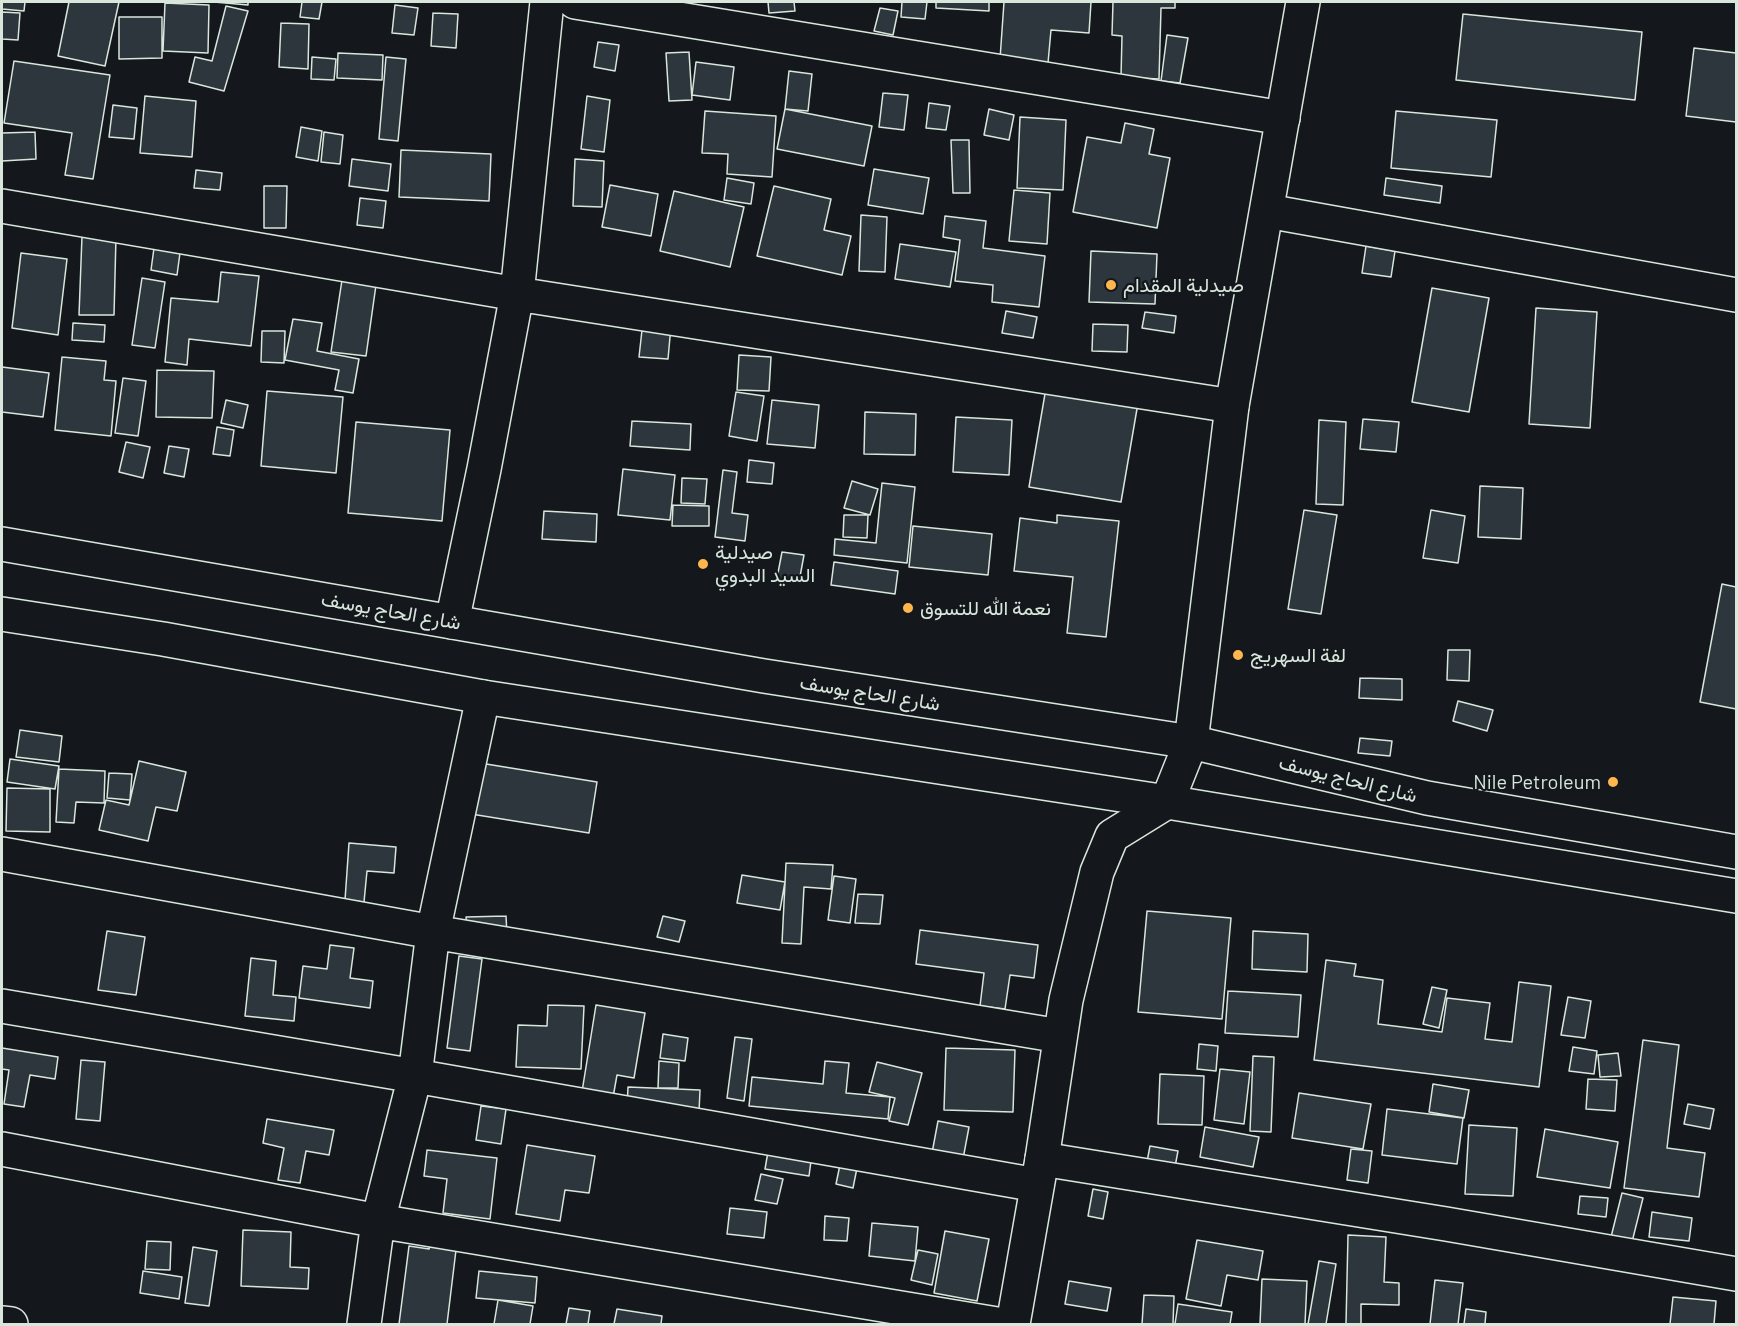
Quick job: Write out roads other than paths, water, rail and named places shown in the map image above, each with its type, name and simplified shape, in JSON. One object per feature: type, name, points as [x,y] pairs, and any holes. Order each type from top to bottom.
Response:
[{"type":"street","points":[[452,622],[517,294],[548,2]]},
{"type":"street","points":[[575,2],[1283,118]]},
{"type":"street","points":[[1013,1324],[1066,1000],[1097,872],[1112,836],[1167,802],[1191,742],[1233,405],[1303,2]]},
{"type":"street","points":[[2,206],[517,294],[1233,405]]},
{"type":"street","points":[[1267,211],[1737,295]]},
{"type":"street","name":"شارع الحاج يوسف","points":[[2,544],[764,676],[1191,742],[1427,798],[1737,852]]},
{"type":"street","points":[[2,614],[163,639],[483,697],[1167,802],[1737,896]]},
{"type":"street","points":[[364,1324],[378,1221],[415,1076],[432,932],[483,697]]},
{"type":"street","points":[[2,854],[432,932],[1060,1036]]},
{"type":"street","points":[[2,1006],[415,1076],[1039,1172],[1446,1224],[1737,1274]]},
{"type":"street","points":[[2,1149],[378,1221],[997,1324]]},
{"type":"street","points":[[2,1323],[11,1324]]},
{"type":"place","name":"صيدلية المقدام","points":[[1111,285]]},
{"type":"place","name":"صيدلية السيد البدوي","points":[[703,564]]},
{"type":"place","name":"نعمة الله للتسوق","points":[[908,608]]},
{"type":"place","name":"لفة السهريج","points":[[1238,655]]},
{"type":"place","name":"Nile Petroleum","points":[[1613,782]]}]
